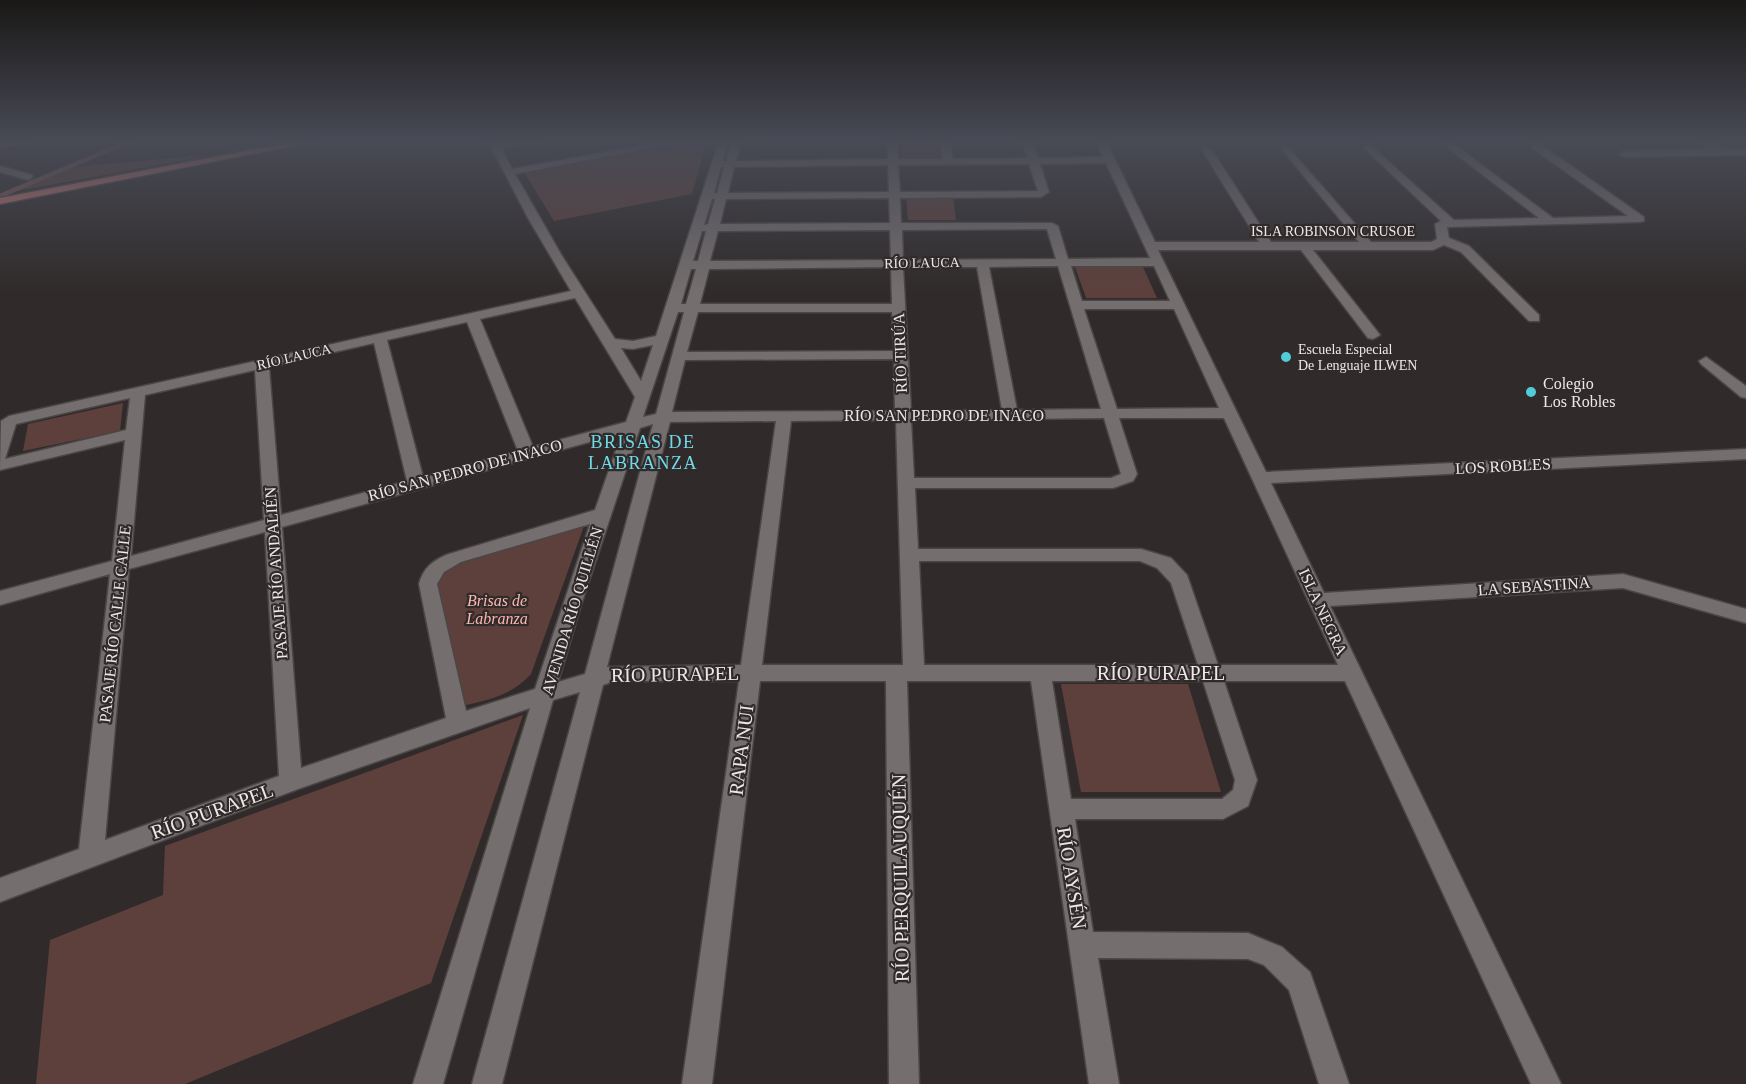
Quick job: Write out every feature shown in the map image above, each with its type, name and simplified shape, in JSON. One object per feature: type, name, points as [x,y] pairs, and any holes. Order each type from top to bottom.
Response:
[{"type":"main road","points":[[0,201],[51,192]]},
{"type":"street","points":[[521,192],[579,293],[613,343],[641,395]]},
{"type":"street","name":"AVENIDA RÍO QUILLÉN","points":[[487,1084],[679,356],[682,308],[715,192]]},
{"type":"street","name":"RÍO TIRÚA","points":[[894,192],[909,555],[905,673]]},
{"type":"street","points":[[714,196],[1041,194],[1044,192]]},
{"type":"street","name":"ISLA NEGRA","points":[[1125,192],[1546,1084]]},
{"type":"street","points":[[1233,192],[1267,246]]},
{"type":"street","points":[[1322,192],[1368,246]]},
{"type":"street","points":[[1416,192],[1451,224],[1640,219],[1601,192]]},
{"type":"street","points":[[1512,192],[1550,221]]},
{"type":"street","points":[[959,194],[966,227]]},
{"type":"street","name":"ISLA ROBINSON CRUSOE","points":[[1154,254],[1267,246],[1433,246],[1443,240],[1441,224],[1451,224]]},
{"type":"street","points":[[705,228],[1052,226],[1129,474],[1119,482],[906,483]]},
{"type":"street","points":[[1443,240],[1466,249],[1534,318]]},
{"type":"street","points":[[1304,246],[1373,335]]},
{"type":"street","name":"RÍO LAUCA","points":[[694,265],[1064,263],[1154,254]]},
{"type":"street","points":[[982,263],[1010,414]]},
{"type":"street","name":"RÍO LAUCA","points":[[0,455],[9,421],[579,293]]},
{"type":"street","points":[[1077,305],[1178,305]]},
{"type":"street","points":[[682,308],[898,308]]},
{"type":"street","name":"AVENIDA RÍO QUILLÉN","points":[[428,1084],[566,621],[641,395],[662,339],[682,308]]},
{"type":"street","points":[[472,317],[527,453]]},
{"type":"street","points":[[380,338],[416,484]]},
{"type":"street","points":[[613,343],[633,345],[662,339]]},
{"type":"street","points":[[679,356],[901,355]]},
{"type":"street","points":[[1706,361],[1746,394]]},
{"type":"street","name":"PASAJE RÍO ANDALIÉN","points":[[262,364],[291,782]]},
{"type":"street","name":"PASAJE RÍO CALLE CALLE","points":[[91,855],[138,392]]},
{"type":"street","name":"RÍO SAN PEDRO DE INACO","points":[[0,598],[662,417],[1229,413]]},
{"type":"street","name":"RAPA NUI","points":[[697,1084],[784,416]]},
{"type":"street","points":[[0,465],[134,433]]},
{"type":"street","name":"LOS ROBLES","points":[[1259,477],[1746,454]]},
{"type":"street","points":[[458,724],[428,584],[430,576],[443,563],[455,558],[602,514]]},
{"type":"street","points":[[909,555],[1141,555],[1171,568],[1180,580],[1246,780],[1242,796],[1233,806],[1222,810],[1061,809]]},
{"type":"street","name":"LA SEBASTINA","points":[[1317,600],[1623,581],[1746,616]]},
{"type":"street","name":"RÍO PURAPEL","points":[[0,890],[291,782],[594,677],[614,673],[1352,673]]},
{"type":"street","name":"RÍO PERQUILAUQUÉN","points":[[904,1084],[905,673]]},
{"type":"street","name":"RÍO AYSÉN","points":[[1040,673],[1104,1084]]},
{"type":"street","points":[[1083,945],[1248,946],[1261,950],[1288,968],[1300,982],[1334,1084]]},
{"type":"green space","points":[[536,192],[693,192],[692,194],[554,221]]},
{"type":"green space","points":[[906,195],[953,195],[956,220],[908,220]]},
{"type":"green space","points":[[1075,267],[1143,267],[1157,298],[1086,298]]},
{"type":"green space","points":[[123,403],[120,431],[23,451],[28,424]]},
{"type":"green space","name":"Brisas de Labranza","points":[[584,526],[531,674],[509,691],[466,705],[435,587],[444,570],[463,560]]},
{"type":"green space","points":[[1061,684],[1188,684],[1221,792],[1081,792]]},
{"type":"green space","points":[[523,715],[431,983],[185,1084],[36,1084],[50,940],[163,895],[165,846]]},
{"type":"waterway","points":[[0,196],[10,192]]},
{"type":"place","name":"Escuela Especial De Lenguaje ILWEN","points":[[1286,357]]},
{"type":"place","name":"Colegio Los Robles","points":[[1531,392]]},
{"type":"district","name":"BRISAS DE LABRANZA","points":[[643,452]]}]
